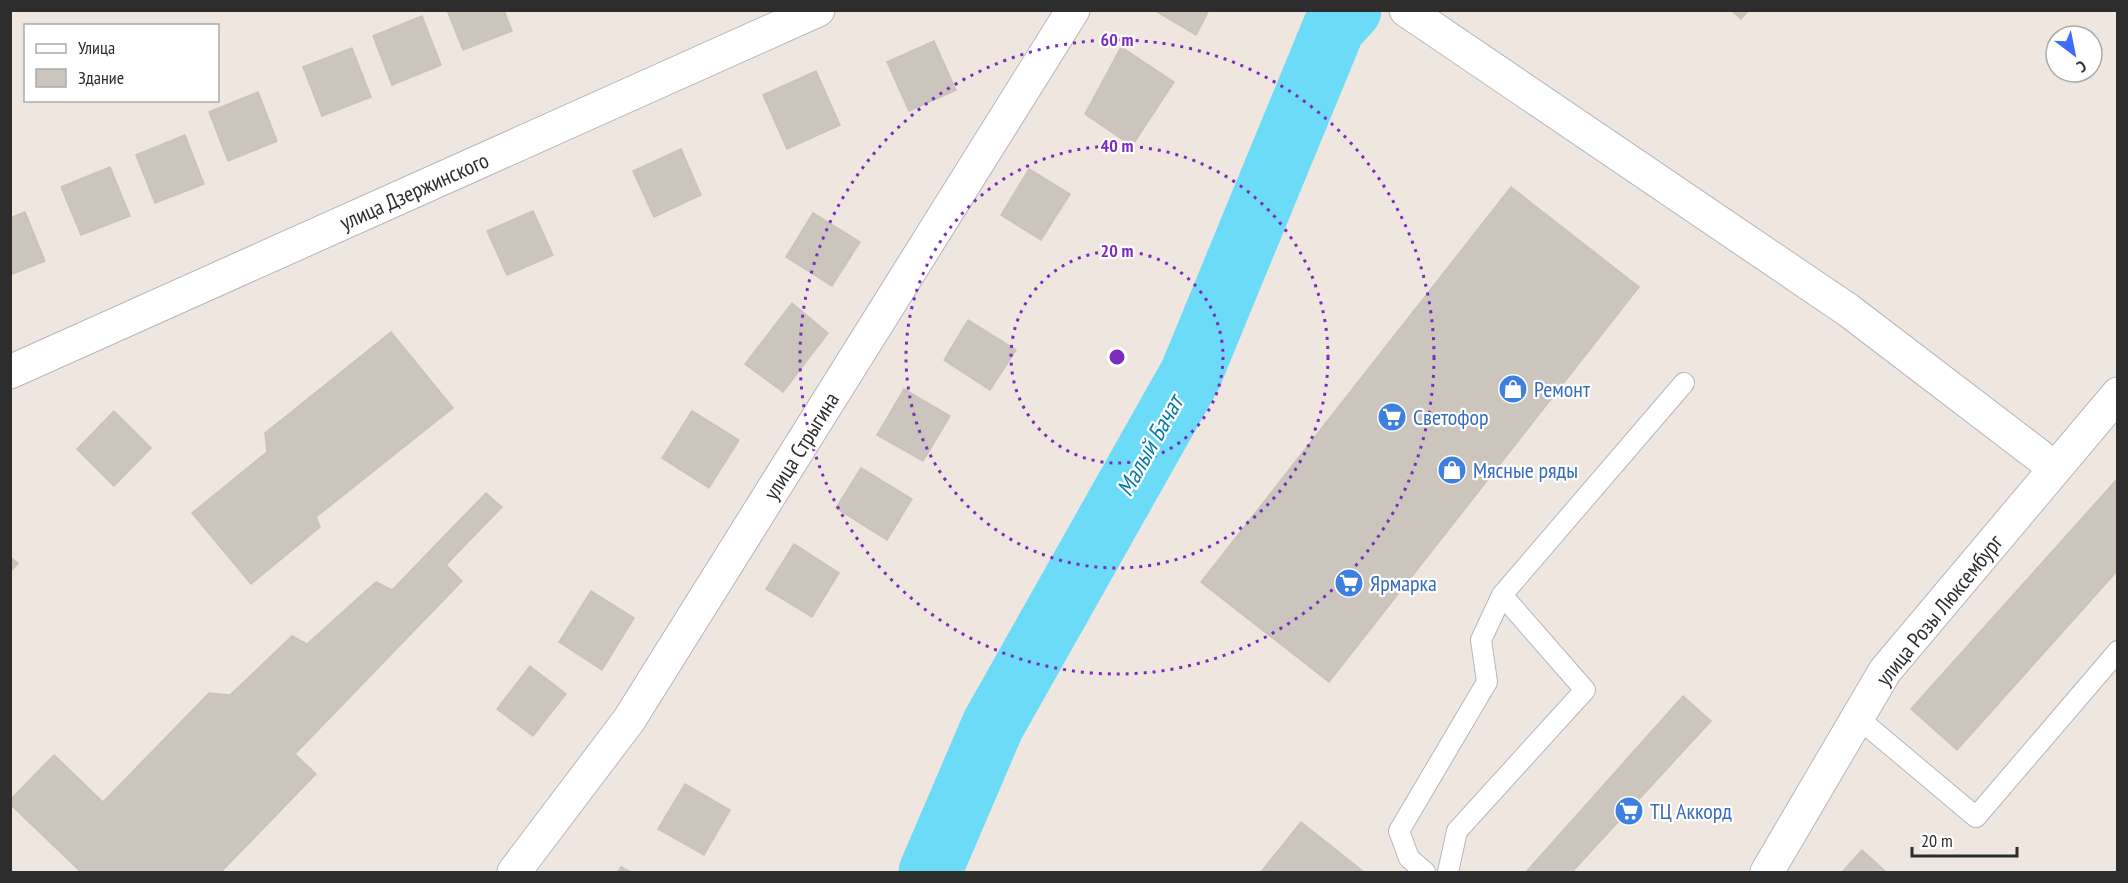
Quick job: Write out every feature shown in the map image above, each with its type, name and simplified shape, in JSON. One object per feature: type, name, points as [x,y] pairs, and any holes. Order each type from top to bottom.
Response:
[{"type":"street","name":"улица Дзержинского","points":[[15,374],[818,10]]},
{"type":"street","name":"улица Стрыгина","points":[[514,873],[629,720],[1073,10]]},
{"type":"street","points":[[1406,10],[1848,310],[2055,468]]},
{"type":"street","name":"улица Розы Люксембург","points":[[1766,871],[1885,670],[2118,394]]},
{"type":"lane","points":[[1425,873],[1409,858],[1400,831],[1486,682],[1481,640],[1502,595],[1684,383]]},
{"type":"lane","points":[[1448,873],[1457,831],[1585,690],[1502,595]]},
{"type":"lane","points":[[1858,718],[1976,817],[2118,651]]},
{"type":"building","points":[[447,10],[504,10],[512,31],[463,50]]},
{"type":"building","points":[[1154,10],[1209,10],[1196,35]]},
{"type":"building","points":[[1731,10],[1749,10],[1741,19]]},
{"type":"building","points":[[422,16],[441,65],[392,85],[373,36]]},
{"type":"building","points":[[934,41],[956,90],[909,111],[887,62]]},
{"type":"building","points":[[1121,47],[1174,82],[1132,146],[1085,114]]},
{"type":"building","points":[[352,48],[371,97],[322,116],[303,67]]},
{"type":"building","points":[[816,71],[840,125],[787,149],[763,95]]},
{"type":"building","points":[[258,92],[277,141],[228,161],[209,112]]},
{"type":"building","points":[[185,135],[204,184],[155,203],[136,155]]},
{"type":"building","points":[[681,149],[701,195],[654,217],[633,171]]},
{"type":"building","points":[[110,167],[130,216],[81,235],[61,187]]},
{"type":"building","points":[[1029,169],[1070,194],[1041,240],[1001,215]]},
{"type":"building","points":[[1511,187],[1639,287],[1329,682],[1201,582]]},
{"type":"building","points":[[533,211],[553,255],[507,275],[487,231]]},
{"type":"building","points":[[25,212],[45,261],[10,275],[10,218]]},
{"type":"building","points":[[813,213],[860,242],[832,286],[786,257]]},
{"type":"building","points":[[792,303],[828,333],[783,392],[745,364]]},
{"type":"building","points":[[968,320],[1016,350],[990,390],[944,360]]},
{"type":"building","points":[[391,332],[453,408],[316,517],[320,527],[251,584],[192,513],[267,452],[265,433]]},
{"type":"building","points":[[904,389],[950,416],[923,461],[877,435]]},
{"type":"building","points":[[114,411],[151,448],[114,486],[77,449]]},
{"type":"building","points":[[692,411],[739,440],[709,488],[662,458]]},
{"type":"building","points":[[861,468],[912,499],[887,540],[836,508]]},
{"type":"building","points":[[2118,478],[2118,570],[1957,750],[1911,709]]},
{"type":"building","points":[[486,493],[502,507],[446,565],[462,581],[295,754],[316,774],[221,872],[81,872],[10,804],[10,800],[54,755],[103,802],[209,693],[230,695],[292,636],[307,644],[376,582],[392,590]]},
{"type":"building","points":[[794,544],[839,573],[812,617],[766,589]]},
{"type":"building","points":[[10,557],[18,563],[10,572]]},
{"type":"building","points":[[591,591],[634,618],[602,670],[559,642]]},
{"type":"building","points":[[530,666],[566,694],[533,736],[497,709]]},
{"type":"building","points":[[1683,696],[1711,721],[1572,872],[1526,872]]},
{"type":"building","points":[[685,784],[730,810],[704,855],[658,829]]},
{"type":"building","points":[[1301,822],[1364,872],[1261,872]]},
{"type":"building","points":[[1862,850],[1886,872],[1842,872]]},
{"type":"building","points":[[621,867],[631,872],[618,872]]},
{"type":"waterway","name":"Малый Бачат","points":[[930,872],[993,725],[1191,374],[1334,27],[1350,10]]},
{"type":"place","name":"Ремонт","points":[[1513,389]]},
{"type":"place","name":"Светофор","points":[[1392,417]]},
{"type":"place","name":"Мясные ряды","points":[[1452,470]]},
{"type":"place","name":"Ярмарка","points":[[1349,583]]},
{"type":"place","name":"ТЦ Аккорд","points":[[1629,811]]}]
